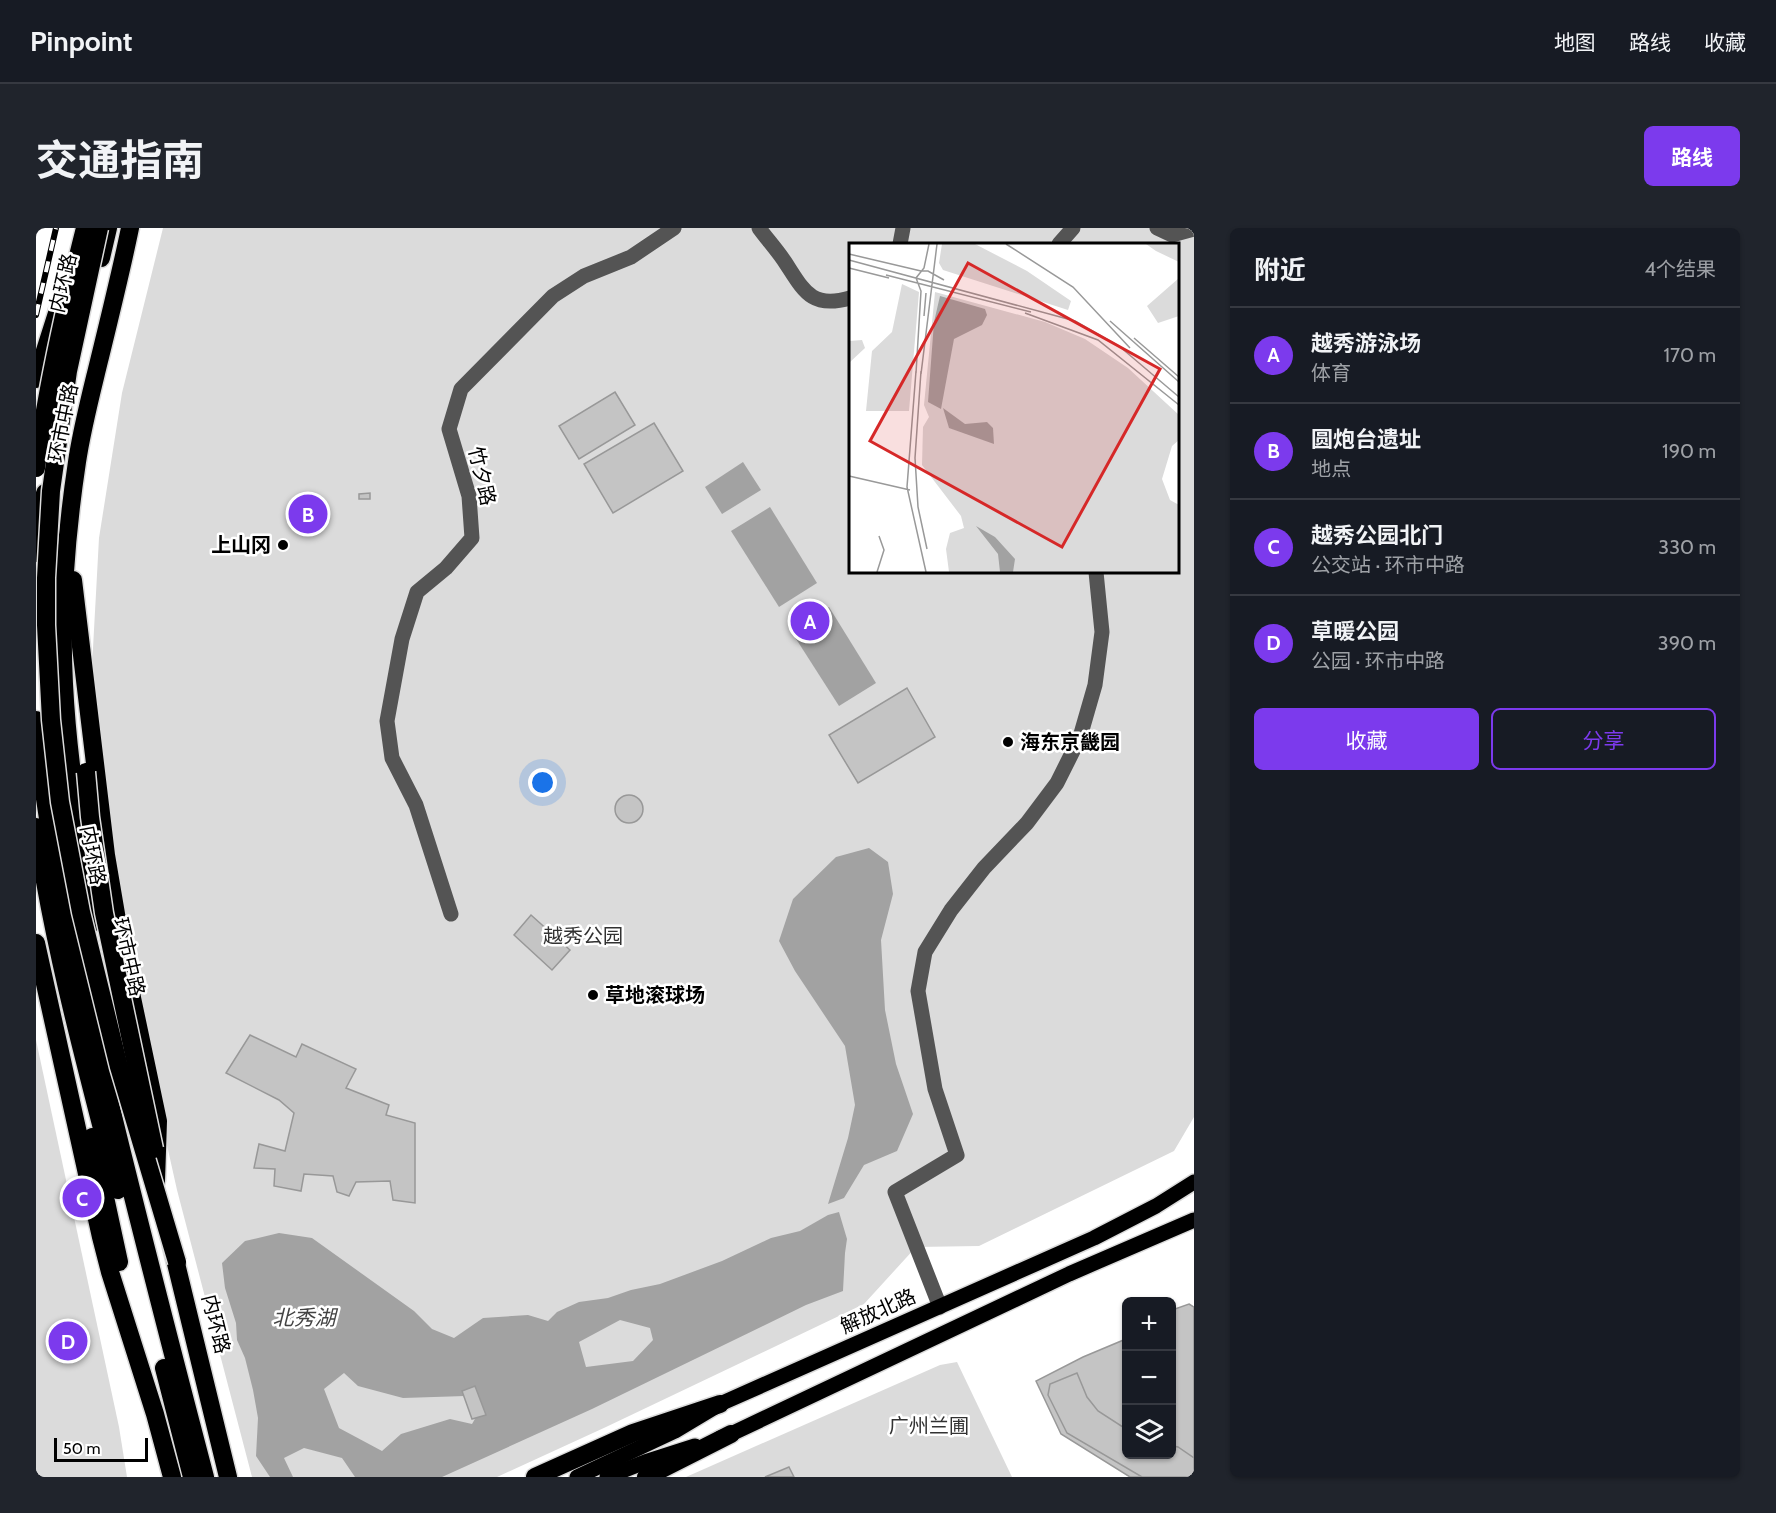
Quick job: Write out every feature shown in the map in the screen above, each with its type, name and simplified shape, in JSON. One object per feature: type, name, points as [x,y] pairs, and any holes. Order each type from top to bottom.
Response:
[{"type":"highway","points":[[36,379],[85,228]]},
{"type":"highway","name":"内环路","points":[[36,467],[55,357],[85,228]]},
{"type":"highway","points":[[36,430],[71,339],[92,228]]},
{"type":"highway","name":"内环路","points":[[99,228],[68,371],[51,491],[46,613],[51,720],[60,802],[81,912],[120,1067],[177,1262],[230,1477]]},
{"type":"highway","name":"环市中路","points":[[36,467],[59,427],[71,339],[108,228]]},
{"type":"highway","name":"环市中路","points":[[69,531],[77,460],[87,410],[130,228]]},
{"type":"highway","points":[[36,554],[40,517],[59,427]]},
{"type":"highway","points":[[69,531],[69,583],[86,772],[104,913],[177,1262]]},
{"type":"highway","points":[[69,531],[105,843],[123,955],[158,1121],[156,1181],[230,1477]]},
{"type":"highway","points":[[36,720],[45,802],[61,898],[171,1371],[192,1477]]},
{"type":"highway","points":[[36,827],[78,1068],[118,1259],[171,1477]]},
{"type":"highway","points":[[52,922],[84,1058],[171,1371],[205,1477]]},
{"type":"highway","points":[[36,943],[102,1245],[155,1414]]},
{"type":"highway","points":[[535,1477],[633,1433],[720,1404]]},
{"type":"highway","points":[[646,1477],[731,1434]]},
{"type":"main road","name":"解放北路","points":[[577,1477],[675,1431],[720,1404],[1094,1238],[1156,1206],[1194,1182]]},
{"type":"main road","points":[[607,1477],[731,1434],[1069,1274],[1194,1220]]},
{"type":"street","name":"竹夕路","points":[[451,914],[416,805],[392,758],[387,721],[402,639],[417,591],[446,568],[472,538],[469,496],[449,429],[461,389],[553,296],[584,276],[632,256],[674,228]]},
{"type":"street","points":[[759,228],[804,291],[823,301],[835,302],[849,298]]},
{"type":"street","points":[[900,243],[903,228]]},
{"type":"street","points":[[1060,243],[1073,228]]},
{"type":"street","points":[[1157,228],[1172,235],[1194,229]]},
{"type":"street","points":[[940,1307],[895,1192],[957,1155],[935,1089],[918,992],[925,952],[951,910],[999,851],[1027,823],[1057,783],[1080,736],[1095,685],[1102,632],[1096,573]]},
{"type":"green space","name":"越秀公园","points":[[163,228],[1194,228],[1194,1117],[1174,1151],[979,1246],[916,1247],[864,1304],[497,1477],[252,1477],[177,1190],[121,930],[91,685],[99,538],[122,393]]},
{"type":"green space","points":[[36,1040],[119,1427],[127,1477],[36,1477]]},
{"type":"green space","name":"广州兰圃","points":[[957,1362],[1012,1477],[686,1477],[940,1365]]},
{"type":"water","points":[[743,462],[761,490],[722,514],[705,487]]},
{"type":"water","points":[[770,507],[817,583],[779,607],[731,531]]},
{"type":"water","points":[[829,607],[876,683],[839,706],[791,631]]},
{"type":"water","points":[[869,848],[888,862],[893,894],[881,940],[885,1010],[896,1064],[913,1114],[897,1151],[864,1165],[844,1198],[828,1204],[848,1138],[855,1105],[845,1046],[795,971],[779,941],[793,899],[836,857]]},
{"type":"water","name":"北秀湖","points":[[839,1212],[847,1239],[843,1291],[806,1305],[592,1409],[442,1477],[355,1477],[342,1458],[304,1448],[284,1458],[293,1477],[270,1477],[256,1456],[258,1418],[245,1358],[237,1340],[236,1323],[225,1288],[222,1263],[245,1241],[279,1233],[312,1238],[414,1311],[432,1329],[454,1338],[483,1318],[528,1315],[548,1321],[557,1312],[579,1302],[608,1298],[660,1284],[722,1261],[771,1238],[800,1231],[828,1215]],"holes":[[[620,1320],[650,1328],[653,1340],[633,1361],[586,1367],[579,1342]],[[344,1373],[358,1386],[403,1398],[465,1396],[476,1417],[472,1424],[450,1419],[401,1434],[382,1451],[339,1428],[324,1389]]]},
{"type":"building","points":[[615,392],[635,425],[579,459],[559,426]]},
{"type":"building","points":[[654,423],[683,471],[613,513],[584,464]]},
{"type":"building","points":[[370,493],[370,499],[359,499],[359,494]]},
{"type":"building","points":[[907,688],[935,737],[858,783],[829,735]]},
{"type":"building","points":[[629,795],[639,799],[643,809],[639,819],[629,823],[619,819],[615,809],[619,799]]},
{"type":"building","points":[[531,915],[570,950],[552,970],[514,935]]},
{"type":"building","points":[[250,1035],[296,1057],[302,1044],[356,1069],[346,1088],[389,1105],[386,1115],[415,1123],[415,1203],[393,1200],[390,1181],[356,1182],[349,1196],[337,1192],[333,1176],[304,1174],[301,1191],[274,1186],[275,1169],[254,1168],[259,1144],[285,1151],[294,1113],[279,1100],[226,1073]]},
{"type":"building","points":[[1189,1304],[1194,1307],[1194,1477],[1130,1477],[1061,1434],[1036,1381],[1122,1341],[1122,1459],[1176,1459],[1176,1309]]},
{"type":"building","points":[[1077,1373],[1087,1397],[1098,1411],[1122,1426],[1122,1459],[1176,1459],[1176,1447],[1178,1447],[1194,1458],[1194,1477],[1142,1477],[1067,1433],[1048,1395],[1050,1384]]},
{"type":"building","points":[[475,1386],[486,1415],[472,1419],[462,1391]]},
{"type":"building","points":[[789,1467],[794,1477],[765,1477]]},
{"type":"railway","points":[[36,315],[56,228]]},
{"type":"place","name":"圆炮台遗址","points":[[308,514]]},
{"type":"place","name":"上山冈","points":[[283,545]]},
{"type":"place","name":"越秀游泳场","points":[[810,621]]},
{"type":"place","name":"海东京畿园","points":[[1008,742]]},
{"type":"place","name":"草地滚球场","points":[[593,995]]},
{"type":"place","name":"越秀公园北门","points":[[82,1198]]},
{"type":"place","name":"草暖公园","points":[[68,1341]]}]
